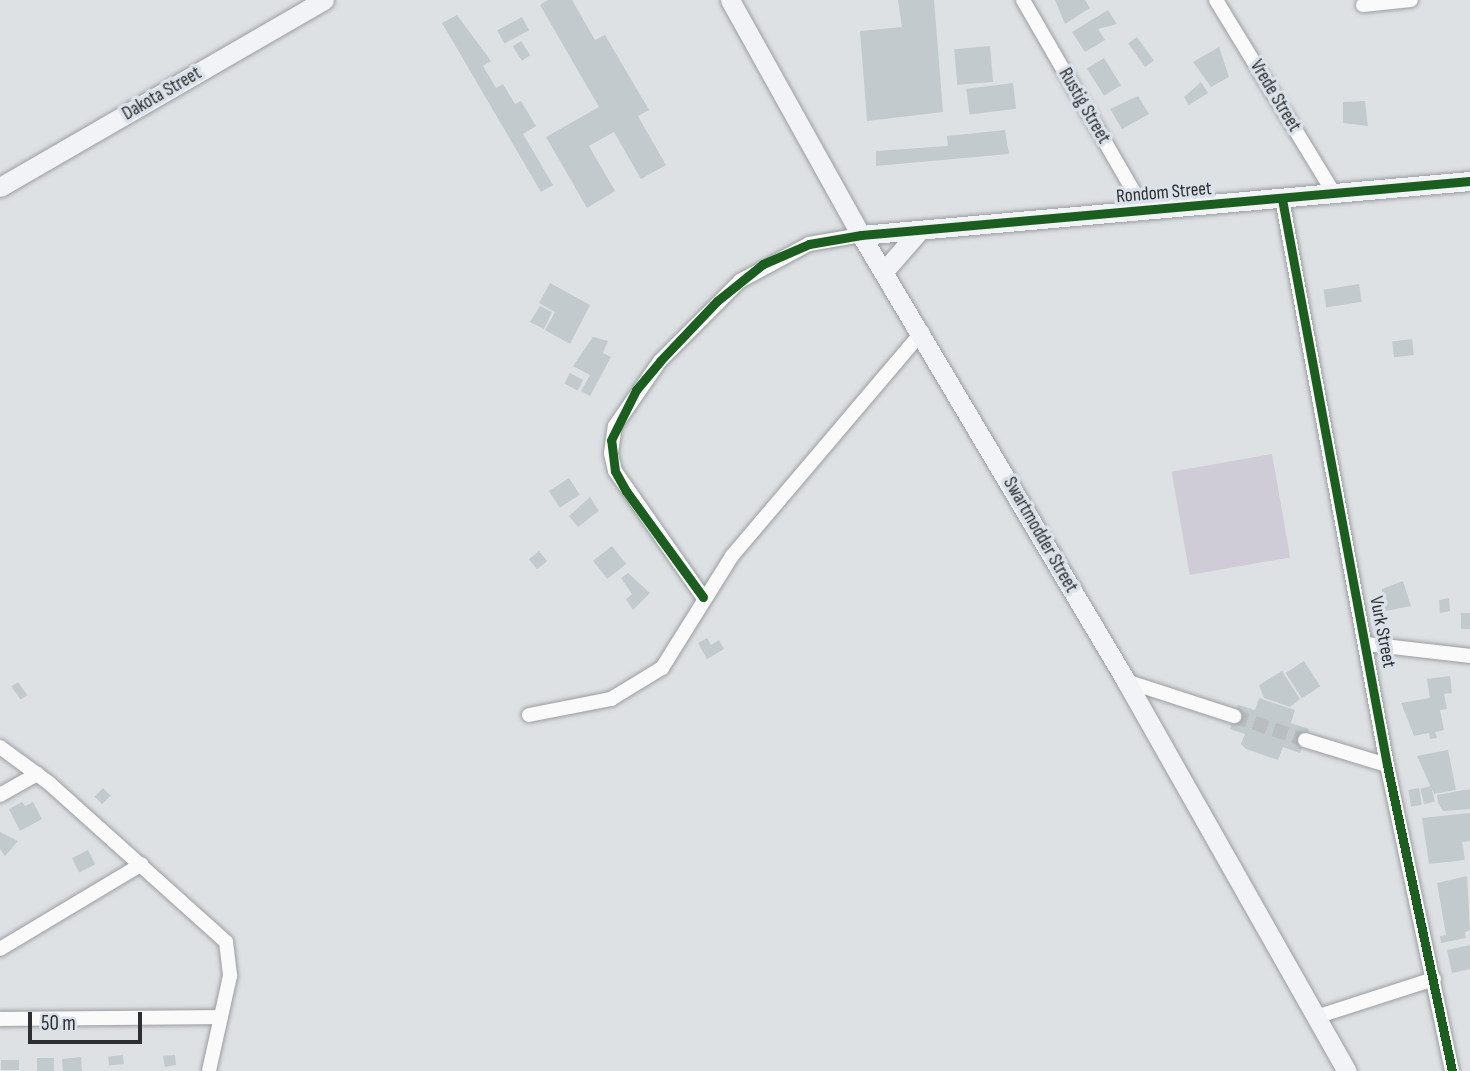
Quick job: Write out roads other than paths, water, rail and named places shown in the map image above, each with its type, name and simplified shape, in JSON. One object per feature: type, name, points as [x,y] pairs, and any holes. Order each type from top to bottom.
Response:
[{"type":"main road","name":"Dakota Street","points":[[0,187],[324,0]]},
{"type":"main road","name":"Swartmodder Street","points":[[730,0],[860,235],[922,332],[1126,681],[1347,1071]]},
{"type":"main road","name":"Rondom Street","points":[[860,235],[1146,213],[1470,181]]},
{"type":"main road","points":[[884,271],[919,231]]},
{"type":"street","name":"Rustig Street","points":[[1023,0],[1146,213]]},
{"type":"street","name":"Vrede Street","points":[[1216,0],[1334,193]]},
{"type":"street","points":[[1363,5],[1410,0]]},
{"type":"street","name":"Vurk Street","points":[[1282,200],[1367,644],[1387,765],[1452,1071]]},
{"type":"street","points":[[703,597],[615,471],[611,453],[615,426],[660,361],[740,281],[809,244],[860,235]]},
{"type":"street","points":[[529,715],[611,699],[645,681],[677,648],[703,597],[732,556],[922,332]]},
{"type":"street","points":[[1367,644],[1470,656]]},
{"type":"street","points":[[1126,681],[1234,716]]},
{"type":"street","points":[[1305,740],[1387,765]]},
{"type":"street","points":[[0,747],[142,864],[226,942],[230,976],[209,1071]]},
{"type":"street","points":[[0,795],[37,775]]},
{"type":"street","points":[[0,949],[142,864]]},
{"type":"street","points":[[1316,1017],[1434,979]]},
{"type":"street","points":[[0,1019],[221,1017]]},
{"type":"tunnel","points":[[1234,716],[1305,740]]}]
